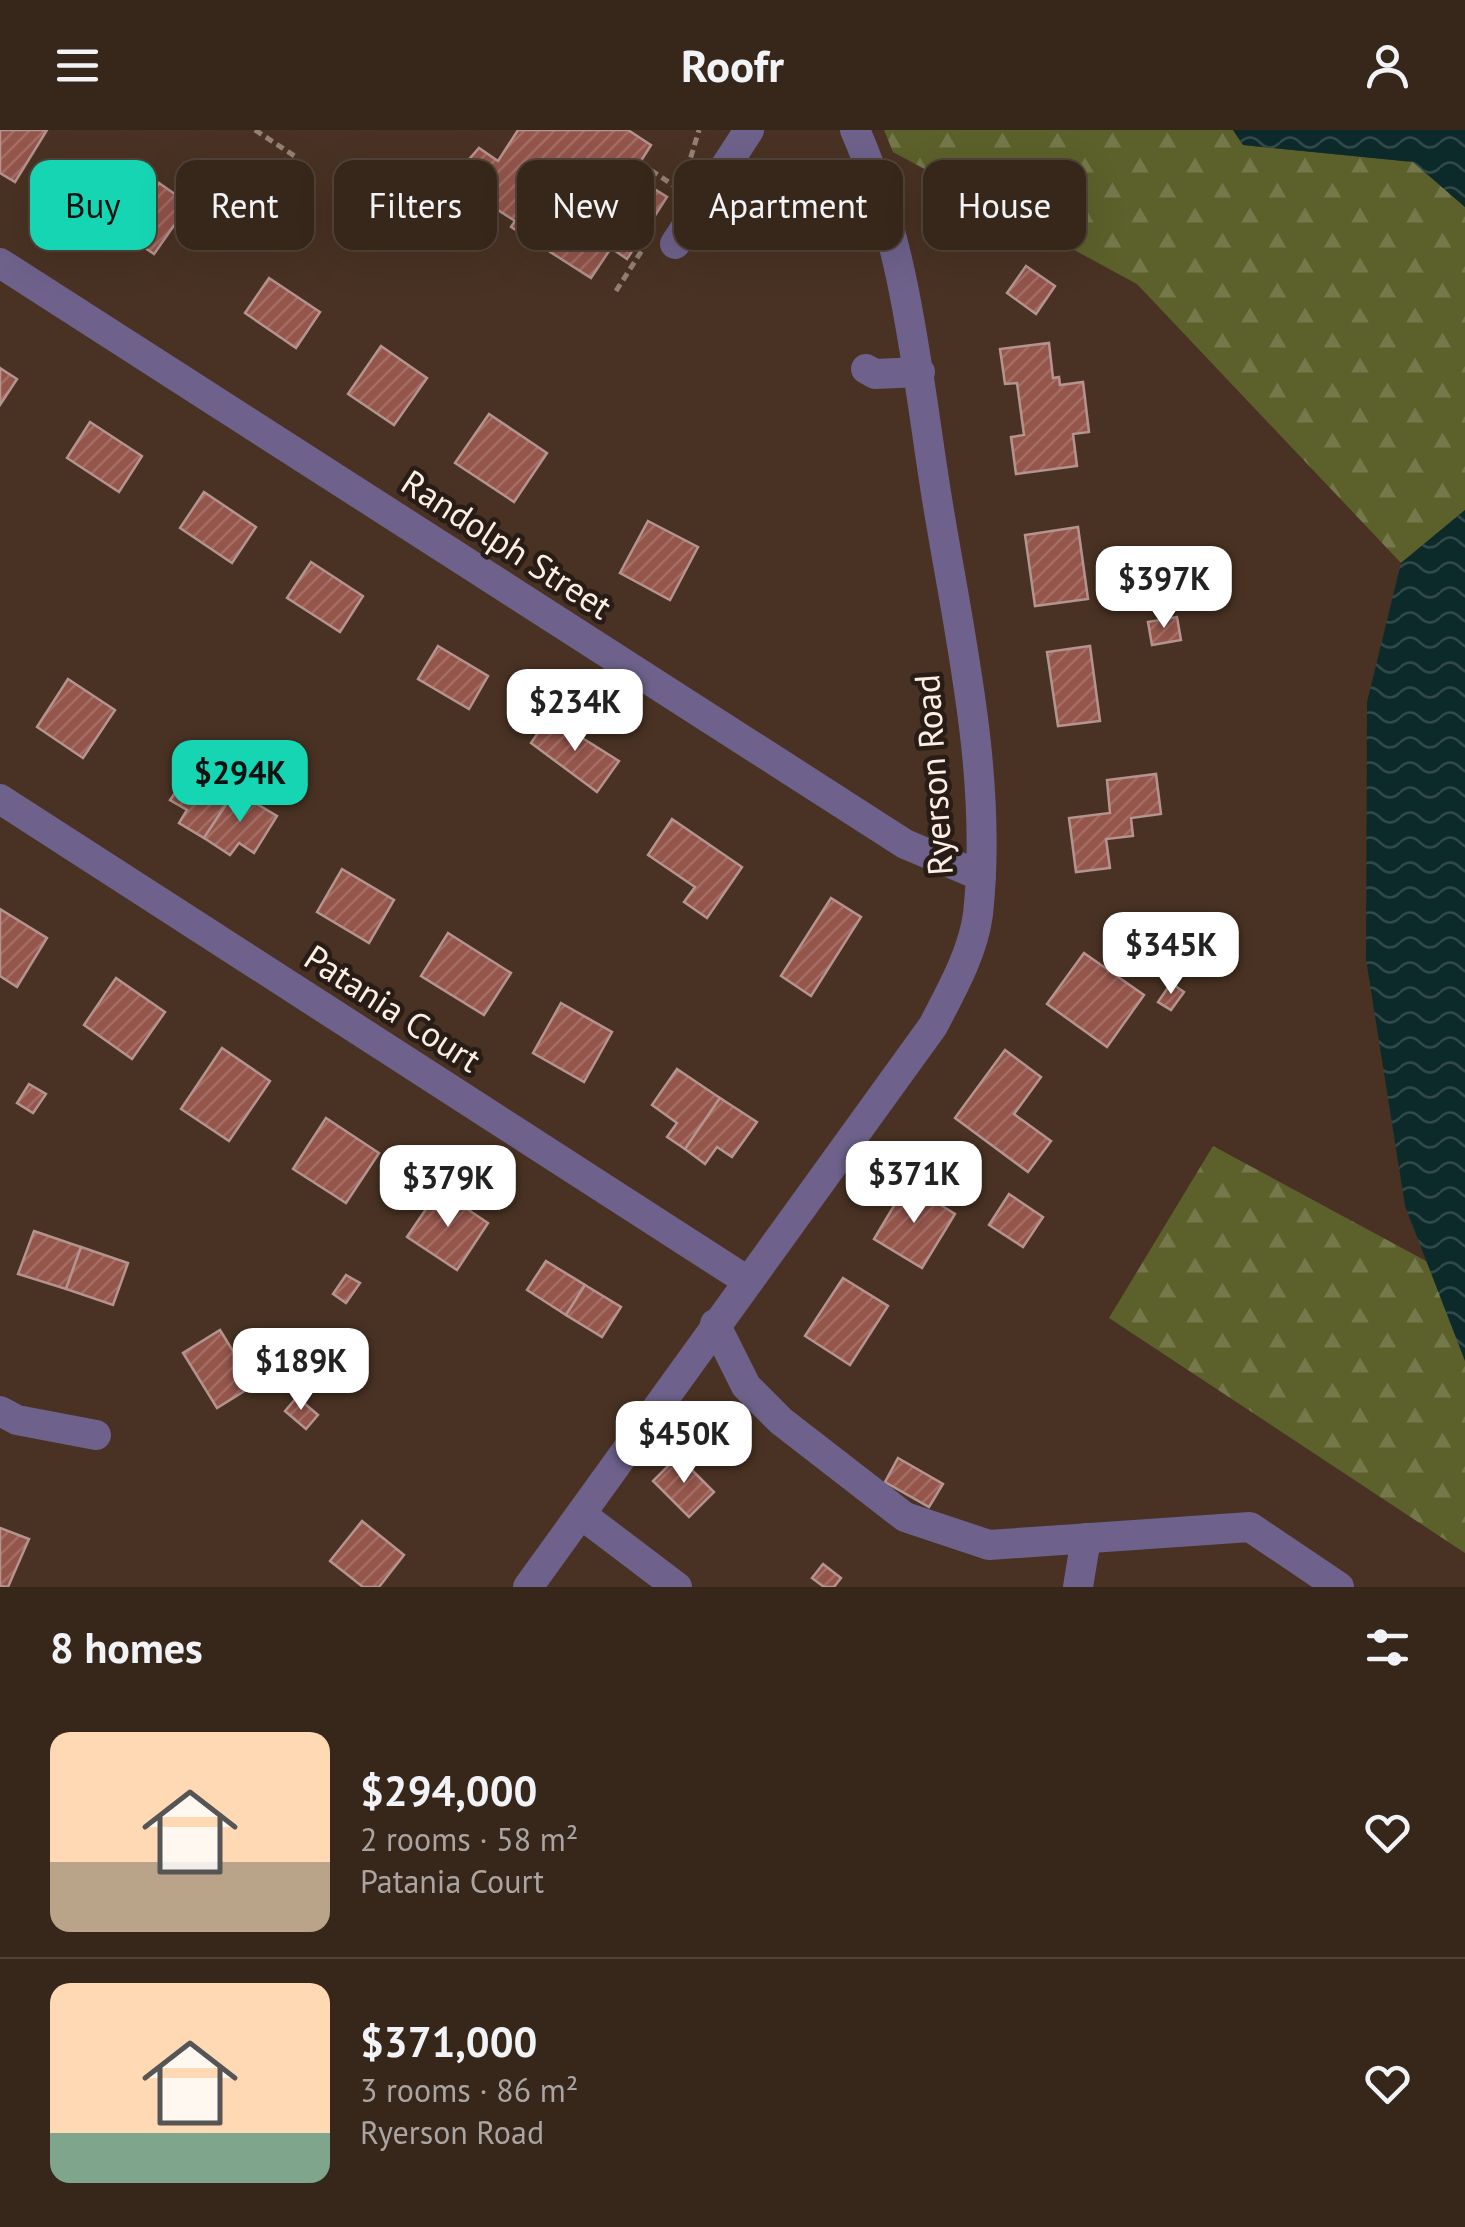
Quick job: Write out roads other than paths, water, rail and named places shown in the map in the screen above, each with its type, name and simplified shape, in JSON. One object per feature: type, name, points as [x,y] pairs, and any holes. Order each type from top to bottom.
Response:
[{"type":"street","points":[[729,160],[749,130]]},
{"type":"street","name":"Ryerson Road","points":[[528,1587],[746,1280],[934,1026],[966,956],[977,920],[981,876],[971,709],[920,372],[888,222],[855,130]]},
{"type":"street","name":"Randolph Street","points":[[0,263],[905,844],[981,876]]},
{"type":"street","points":[[866,369],[876,374],[920,372]]},
{"type":"street","name":"Patania Court","points":[[0,799],[746,1280]]},
{"type":"street","points":[[715,1324],[746,1386],[781,1421],[904,1517],[989,1545],[1250,1527],[1338,1587]]},
{"type":"street","points":[[0,1411],[18,1420],[96,1435]]},
{"type":"street","points":[[582,1515],[678,1587]]},
{"type":"street","points":[[1078,1587],[1086,1538]]},
{"type":"water","points":[[1233,130],[1465,130],[1465,207],[1413,162],[1243,145]]},
{"type":"water","points":[[1465,510],[1465,1361],[1405,1206],[1366,959],[1367,702],[1401,563]]}]
